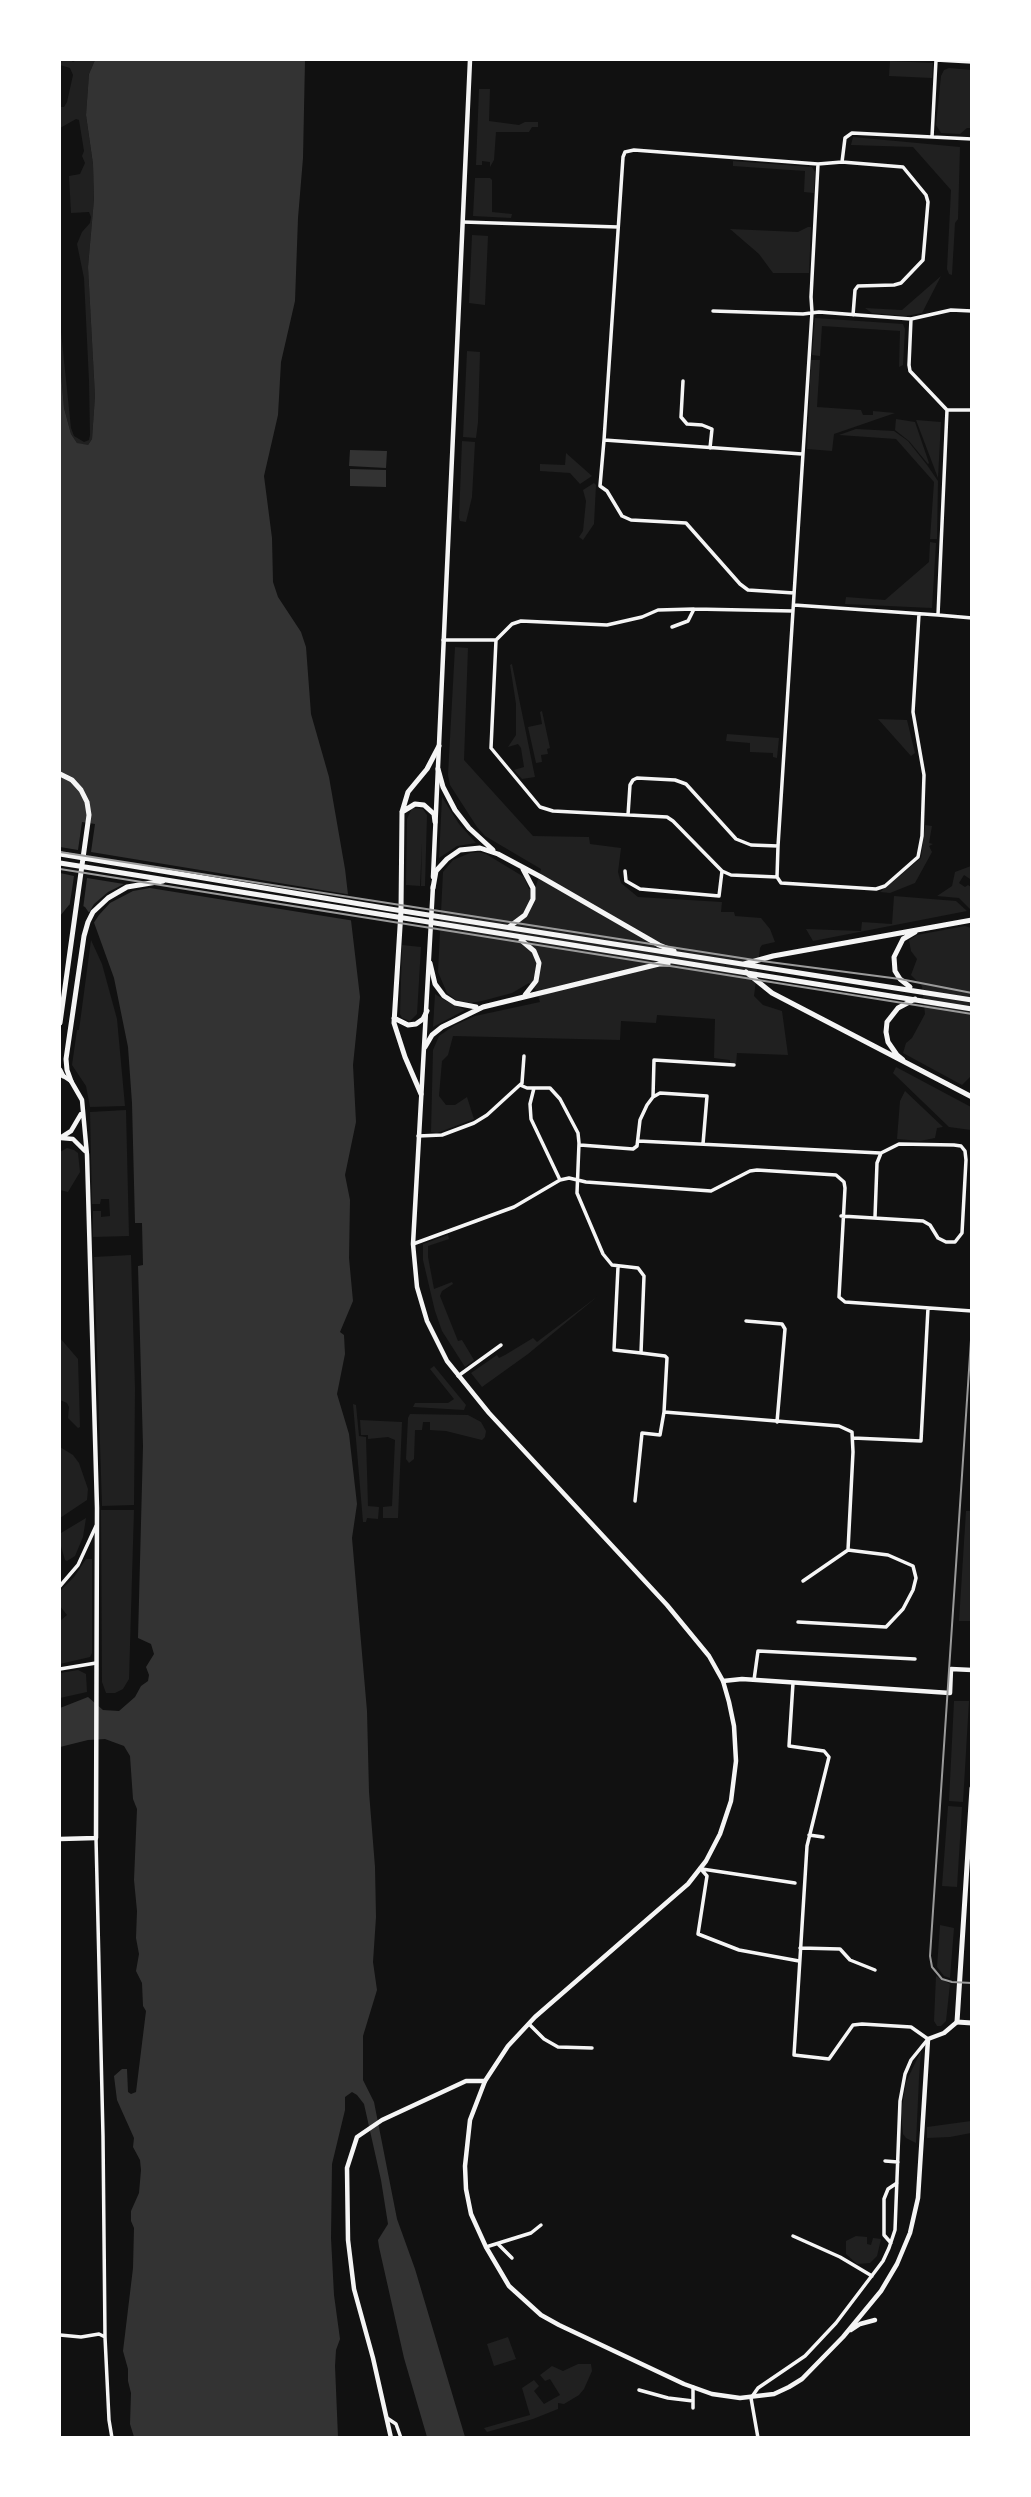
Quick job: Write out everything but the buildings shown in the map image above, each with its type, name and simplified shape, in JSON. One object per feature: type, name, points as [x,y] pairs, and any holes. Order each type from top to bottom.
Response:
[{"type":"main road","points":[[470,60],[430,963],[413,1244],[417,1287],[427,1321],[439,1348],[458,1376],[667,1605],[709,1656],[723,1681],[734,1726],[736,1761],[731,1801],[720,1833],[700,1868],[675,1897],[529,2024],[508,2046],[485,2081],[470,2120],[465,2166],[471,2214],[486,2247],[509,2286],[541,2315],[694,2387],[727,2397],[751,2398],[775,2394],[802,2379],[843,2337],[890,2277],[910,2233],[918,2198],[928,2039],[944,2033],[957,2022],[971,2023]]},
{"type":"main road","points":[[421,1094],[405,1057],[394,1018],[401,914],[402,812],[408,792],[427,769],[439,746]]},
{"type":"main road","points":[[438,769],[447,796],[458,815],[480,840],[498,854],[659,945],[687,956]]},
{"type":"main road","points":[[60,774],[72,780],[81,790],[89,815],[60,1023]]},
{"type":"main road","points":[[402,812],[415,804],[425,805],[434,814],[435,822]]},
{"type":"main road","points":[[433,888],[439,867],[454,854],[475,847],[498,854]]},
{"type":"main road","points":[[60,854],[401,914],[509,927],[971,1000]]},
{"type":"main road","points":[[60,863],[389,912]]},
{"type":"main road","points":[[509,927],[529,910],[533,893],[531,882],[520,867]]},
{"type":"main road","points":[[60,1839],[96,1838],[96,1526],[87,1155],[82,1100],[71,1081],[66,1059],[84,936],[93,912],[108,898],[127,887],[173,881]]},
{"type":"main road","points":[[415,916],[519,938],[971,1009]]},
{"type":"main road","points":[[744,964],[773,956],[971,920]]},
{"type":"main road","points":[[912,989],[895,971],[894,957],[903,939],[922,929]]},
{"type":"main road","points":[[519,938],[530,945],[537,957],[539,969],[530,991],[519,999]]},
{"type":"main road","points":[[430,963],[435,984],[444,996],[463,1005],[483,1007]]},
{"type":"main road","points":[[425,1047],[432,1035],[442,1027],[483,1007],[659,964],[687,963]]},
{"type":"main road","points":[[746,972],[772,993],[903,1063],[971,1095]]},
{"type":"main road","points":[[913,1067],[897,1055],[888,1042],[887,1022],[898,1008],[915,999]]},
{"type":"main road","points":[[394,1018],[408,1025],[416,1024],[423,1019],[427,1011]]},
{"type":"main road","points":[[61,1073],[71,1081]]},
{"type":"main road","points":[[60,1138],[78,1122],[82,1109]]},
{"type":"main road","points":[[60,1138],[73,1139],[87,1155]]},
{"type":"main road","points":[[723,1681],[793,1682],[950,1693],[951,1669],[971,1670]]},
{"type":"main road","points":[[957,2022],[971,1788]]},
{"type":"main road","points":[[391,2438],[354,2289],[348,2240],[347,2168],[358,2137],[382,2120],[466,2081],[485,2081]]},
{"type":"main road","points":[[843,2337],[860,2324],[875,2320]]},
{"type":"street","points":[[932,137],[936,60],[971,62]]},
{"type":"street","points":[[842,162],[845,138],[852,133],[971,139]]},
{"type":"street","points":[[794,593],[748,590],[686,523],[631,520],[622,516],[607,491],[600,486],[622,157],[629,150],[818,164],[842,162],[904,167],[926,195],[928,202],[923,260],[901,283],[858,286],[855,290],[853,315]]},
{"type":"street","points":[[818,164],[812,312],[778,846],[777,877],[781,883],[876,889],[885,886],[918,857],[922,836],[924,775],[913,712],[919,614]]},
{"type":"street","points":[[463,222],[618,227]]},
{"type":"street","points":[[713,311],[812,312],[911,319],[951,310],[971,311]]},
{"type":"street","points":[[911,319],[910,371],[947,410],[938,615]]},
{"type":"street","points":[[683,381],[681,417],[687,424],[712,429],[710,448]]},
{"type":"street","points":[[947,410],[971,410]]},
{"type":"street","points":[[604,440],[802,453]]},
{"type":"street","points":[[794,606],[971,618]]},
{"type":"street","points":[[672,627],[688,621],[694,609]]},
{"type":"street","points":[[777,877],[731,875],[722,871],[671,819],[546,810],[540,807],[491,748],[496,640],[512,624],[521,621],[607,625],[642,617],[658,610],[793,611]]},
{"type":"street","points":[[443,640],[496,640]]},
{"type":"street","points":[[628,815],[630,785],[633,780],[675,779],[685,784],[736,839],[751,845],[778,846]]},
{"type":"street","points":[[625,870],[626,881],[640,889],[719,896],[722,871]]},
{"type":"street","points":[[418,1136],[442,1135],[487,1115],[522,1083],[524,1056]]},
{"type":"street","points":[[579,1145],[633,1149],[637,1146],[640,1119],[653,1097],[654,1060],[734,1065]]},
{"type":"street","points":[[520,1085],[554,1091],[578,1133],[577,1192],[603,1254],[612,1265],[638,1268],[644,1276],[641,1353]]},
{"type":"street","points":[[534,1088],[530,1104],[531,1119],[560,1180]]},
{"type":"street","points":[[653,1097],[660,1093],[707,1096],[704,1144]]},
{"type":"street","points":[[638,1141],[881,1153],[899,1144],[961,1146],[966,1160],[962,1233],[955,1242],[938,1238],[930,1225],[923,1221],[841,1216]]},
{"type":"street","points":[[874,1217],[877,1163],[881,1153]]},
{"type":"street","points":[[413,1244],[514,1207],[560,1180],[576,1179],[586,1182],[711,1191],[757,1170],[836,1175],[844,1182],[845,1188],[841,1216],[839,1297],[845,1302],[971,1311]]},
{"type":"street","points":[[618,1267],[614,1350],[665,1356],[667,1359],[660,1435],[642,1433],[635,1501]]},
{"type":"street","points":[[853,1438],[921,1441],[928,1308]]},
{"type":"street","points":[[746,1321],[782,1324],[785,1329],[777,1422]]},
{"type":"street","points":[[458,1376],[501,1345]]},
{"type":"street","points":[[664,1412],[839,1426],[852,1432],[848,1550]]},
{"type":"street","points":[[60,1586],[78,1565],[96,1526]]},
{"type":"street","points":[[798,1622],[886,1627],[903,1609],[916,1578],[913,1566],[888,1555],[848,1550],[803,1581]]},
{"type":"street","points":[[754,1680],[758,1651],[915,1659]]},
{"type":"street","points":[[60,1669],[96,1663]]},
{"type":"street","points":[[758,2438],[751,2398],[758,2388],[805,2356],[836,2323],[883,2261],[891,2243],[895,2230],[900,2101],[905,2074],[911,2060],[928,2039],[911,2027],[853,2025],[829,2059],[794,2054],[809,1835],[829,1757],[824,1751],[789,1746],[793,1682]]},
{"type":"street","points":[[809,1835],[823,1837]]},
{"type":"street","points":[[96,1838],[105,2337],[112,2438]]},
{"type":"street","points":[[700,1868],[795,1883]]},
{"type":"street","points":[[700,1868],[707,1876],[704,1911],[698,1934],[739,1950],[799,1961]]},
{"type":"street","points":[[800,1948],[840,1949],[849,1960],[875,1970]]},
{"type":"street","points":[[529,2024],[544,2039],[558,2047],[592,2048]]},
{"type":"street","points":[[885,2161],[898,2162]]},
{"type":"street","points":[[891,2243],[884,2235],[884,2199],[888,2189],[897,2183]]},
{"type":"street","points":[[486,2247],[531,2233],[541,2225]]},
{"type":"street","points":[[793,2236],[840,2257],[872,2276]]},
{"type":"street","points":[[498,2244],[512,2258]]},
{"type":"street","points":[[60,2335],[81,2337],[99,2334],[105,2337]]},
{"type":"street","points":[[693,2408],[694,2387]]},
{"type":"street","points":[[639,2390],[693,2401]]},
{"type":"street","points":[[387,2418],[396,2424],[401,2438]]},
{"type":"shaded area","points":[[60,60],[95,60],[89,74],[86,115],[93,164],[94,199],[88,267],[95,396],[92,439],[88,445],[83,446],[77,443],[71,434],[64,408],[60,322],[71,428],[74,436],[84,442],[89,440],[90,435],[89,381],[84,278],[77,244],[91,217],[89,212],[71,213],[69,176],[80,174],[85,163],[79,120],[60,128],[60,107],[64,107],[67,102],[73,75],[70,68],[60,65]]},
{"type":"shaded area","points":[[95,60],[305,60],[295,301],[281,362],[278,415],[264,476],[272,538],[273,582],[278,597],[301,632],[306,647],[311,714],[329,777],[345,869],[360,997],[353,1065],[356,1122],[345,1175],[350,1200],[349,1258],[353,1301],[340,1332],[344,1335],[345,1354],[337,1394],[349,1434],[357,1504],[352,1538],[367,1711],[369,1792],[375,1867],[373,1962],[377,1990],[363,2036],[363,2080],[374,2102],[397,2219],[415,2269],[465,2437],[427,2437],[404,2358],[379,2247],[378,2240],[388,2224],[381,2180],[364,2104],[352,2092],[345,2097],[345,2110],[332,2164],[331,2238],[340,2339],[335,2366],[338,2437],[134,2437],[130,2424],[131,2393],[123,2351],[133,2268],[134,2228],[131,2211],[139,2193],[141,2170],[140,2160],[133,2147],[134,2138],[117,2100],[114,2076],[122,2069],[127,2069],[128,2092],[136,2092],[146,2011],[143,2006],[142,1983],[136,1971],[139,1954],[134,1880],[137,1809],[133,1799],[130,1756],[124,1746],[105,1739],[60,1747],[60,1708],[88,1697],[103,1710],[119,1711],[148,1681],[146,1667],[154,1654],[151,1644],[138,1638],[143,1446],[138,1266],[143,1265],[142,1223],[135,1223],[128,1047],[114,978],[92,917],[85,907],[76,903],[69,905],[60,916],[60,362],[64,408],[71,434],[77,443],[88,445],[92,439],[95,396],[88,267],[94,199],[93,164],[86,115],[89,74]]},
{"type":"shaded area","points":[[890,61],[933,63],[932,78],[889,76]]},
{"type":"shaded area","points":[[944,70],[971,70],[971,128],[960,134],[941,133],[936,125],[941,76]]},
{"type":"shaded area","points":[[479,89],[490,89],[489,121],[519,125],[538,122],[538,127],[532,127],[529,132],[496,132],[494,160],[490,167],[490,162],[482,161],[482,165],[476,165]]},
{"type":"shaded area","points":[[853,137],[960,147],[958,219],[955,223],[952,275],[947,269],[951,190],[913,147],[851,145]]},
{"type":"shaded area","points":[[733,161],[812,167],[815,172],[814,193],[804,192],[805,171],[733,166]]},
{"type":"shaded area","points":[[475,178],[492,180],[492,212],[512,214],[511,218],[473,216]]},
{"type":"shaded area","points":[[811,227],[809,273],[773,273],[759,254],[730,229],[798,232]]},
{"type":"shaded area","points":[[472,235],[488,236],[485,305],[469,303]]},
{"type":"shaded area","points":[[941,276],[922,313],[906,316],[872,313],[865,308],[902,310]]},
{"type":"shaded area","points":[[815,318],[903,324],[903,365],[899,367],[900,331],[822,326],[820,356],[812,355]]},
{"type":"shaded area","points":[[467,351],[480,352],[476,438],[463,437]]},
{"type":"shaded area","points":[[811,360],[820,360],[817,407],[861,410],[863,415],[873,415],[873,411],[895,413],[834,434],[832,451],[807,449]]},
{"type":"shaded area","points":[[896,419],[915,422],[928,464],[909,441],[895,430]]},
{"type":"shaded area","points":[[916,420],[941,422],[938,478]]},
{"type":"shaded area","points":[[856,429],[894,431],[908,441],[927,465],[938,481],[937,539],[930,539],[934,482],[896,439],[839,435]]},
{"type":"shaded area","points":[[462,441],[475,442],[472,497],[466,522],[460,521],[459,518]]},
{"type":"shaded area","points":[[350,450],[387,451],[386,468],[349,466]]},
{"type":"shaded area","points":[[566,453],[592,476],[580,484],[570,473],[540,471],[540,464],[565,465]]},
{"type":"shaded area","points":[[350,469],[386,470],[386,487],[350,486]]},
{"type":"shaded area","points":[[594,483],[594,524],[583,540],[579,537],[583,531],[586,501],[583,490]]},
{"type":"shaded area","points":[[930,542],[936,543],[932,608],[845,604],[846,597],[885,600],[929,562]]},
{"type":"shaded area","points":[[455,647],[468,648],[464,760],[533,836],[589,837],[590,844],[621,848],[618,872],[621,883],[638,897],[722,902],[721,912],[761,918],[770,929],[775,942],[760,948],[754,996],[763,1005],[782,1011],[788,1055],[737,1053],[736,1064],[730,1063],[730,1060],[714,1058],[715,1019],[657,1015],[656,1023],[621,1021],[620,1040],[453,1036],[448,1055],[442,1061],[439,1096],[446,1105],[455,1105],[467,1097],[474,1119],[437,1133],[431,1132],[433,1050],[439,1036],[475,1016],[540,1002],[536,990],[529,983],[512,993],[482,1001],[470,1003],[456,1000],[447,993],[438,972],[443,872],[453,860],[470,853],[486,854],[524,877],[529,889],[536,886],[541,869],[485,836],[450,785],[448,775]]},
{"type":"shaded area","points":[[512,664],[535,777],[522,779],[514,770],[524,767],[521,748],[518,744],[508,747],[516,735]]},
{"type":"shaded area","points":[[542,711],[550,748],[547,749],[548,754],[541,755],[542,762],[536,763],[528,727],[542,724]]},
{"type":"shaded area","points":[[878,719],[907,720],[915,753],[911,756]]},
{"type":"shaded area","points":[[727,734],[779,738],[777,758],[773,757],[773,753],[750,752],[750,743],[726,741]]},
{"type":"shaded area","points":[[442,797],[459,824],[476,843],[457,846],[439,858]]},
{"type":"shaded area","points":[[412,808],[423,809],[427,815],[425,886],[421,886],[422,843],[420,886],[406,885],[407,819]]},
{"type":"shaded area","points":[[925,825],[932,826],[929,843],[933,844],[929,846],[932,852],[915,883],[890,893],[880,892],[921,858]]},
{"type":"shaded area","points":[[971,866],[971,885],[970,879],[964,875],[959,883],[971,887],[971,910],[959,898],[937,896],[952,886],[955,872]]},
{"type":"shaded area","points":[[894,896],[956,901],[967,911],[813,941],[806,929],[861,931],[862,922],[892,924]]},
{"type":"shaded area","points":[[965,926],[971,928],[971,1076],[962,1085],[903,1053],[906,1043],[912,1038],[925,1014],[922,986],[911,975],[917,959],[911,951],[909,940],[917,935]]},
{"type":"shaded area","points":[[91,940],[102,964],[117,1019],[125,1106],[90,1107],[86,1086],[72,1065]]},
{"type":"shaded area","points":[[402,945],[421,947],[417,1014],[410,1021],[402,1018],[400,1014]]},
{"type":"shaded area","points":[[435,994],[448,1002],[465,1010],[433,1027]]},
{"type":"shaded area","points":[[896,1067],[971,1107],[971,1130],[949,1127],[893,1073]]},
{"type":"shaded area","points":[[905,1091],[943,1127],[937,1128],[935,1138],[920,1141],[897,1139],[900,1101]]},
{"type":"shaded area","points":[[126,1110],[129,1236],[93,1237],[93,1211],[101,1211],[101,1217],[110,1216],[109,1199],[101,1199],[100,1204],[92,1204],[90,1112]]},
{"type":"shaded area","points":[[67,1148],[78,1153],[80,1172],[68,1192],[60,1190],[60,1152]]},
{"type":"shaded area","points":[[448,1235],[449,1239],[428,1246],[428,1257],[434,1289],[452,1282],[453,1284],[442,1291],[440,1296],[458,1341],[462,1340],[474,1360],[465,1367],[442,1331],[423,1260],[423,1244]]},
{"type":"shaded area","points":[[131,1255],[135,1388],[134,1505],[102,1506],[94,1257]]},
{"type":"shaded area","points":[[598,1296],[528,1354],[482,1387],[471,1373],[497,1355],[499,1358],[533,1338],[537,1342]]},
{"type":"shaded area","points":[[60,1338],[78,1359],[78,1428],[68,1418],[67,1403],[60,1400]]},
{"type":"shaded area","points":[[434,1366],[466,1405],[464,1410],[413,1407],[415,1403],[448,1403],[454,1399],[430,1369]]},
{"type":"shaded area","points":[[353,1404],[356,1405],[359,1436],[366,1437],[368,1506],[379,1507],[378,1519],[367,1518],[366,1522],[363,1522]]},
{"type":"shaded area","points":[[410,1414],[468,1415],[481,1422],[486,1431],[485,1437],[482,1440],[430,1430],[430,1422],[423,1422],[422,1430],[415,1430],[414,1459],[409,1463],[406,1459]]},
{"type":"shaded area","points":[[360,1420],[402,1422],[398,1518],[383,1518],[383,1507],[392,1506],[395,1440],[388,1437],[368,1439],[368,1435],[361,1435]]},
{"type":"shaded area","points":[[60,1447],[73,1455],[79,1463],[88,1489],[87,1500],[60,1518]]},
{"type":"shaded area","points":[[101,1510],[134,1510],[129,1679],[123,1689],[115,1693],[106,1693],[102,1682]]},
{"type":"shaded area","points":[[966,1511],[971,1511],[971,1621],[959,1621]]},
{"type":"shaded area","points":[[86,1518],[83,1537],[75,1556],[67,1561],[60,1543],[61,1533]]},
{"type":"shaded area","points":[[86,1559],[92,1559],[92,1653],[90,1657],[60,1664],[60,1621],[67,1615],[60,1606],[60,1591]]},
{"type":"shaded area","points":[[78,1670],[86,1674],[87,1692],[60,1698],[60,1673]]},
{"type":"shaded area","points":[[954,1701],[969,1701],[963,1802],[949,1801]]},
{"type":"shaded area","points":[[948,1806],[962,1807],[957,1887],[942,1886]]},
{"type":"shaded area","points":[[940,1925],[954,1928],[950,1978],[944,1976],[937,1967]]},
{"type":"shaded area","points":[[936,1976],[950,1984],[946,2021],[941,2026],[937,2026],[934,2021]]},
{"type":"shaded area","points":[[921,2051],[916,2143],[903,2134],[901,2113],[906,2082]]},
{"type":"shaded area","points":[[971,2121],[971,2133],[927,2138],[927,2127]]},
{"type":"shaded area","points":[[856,2236],[867,2237],[867,2244],[871,2245],[873,2238],[881,2239],[877,2256],[870,2263],[857,2264],[846,2254],[846,2241]]},
{"type":"shaded area","points":[[508,2337],[516,2359],[494,2366],[487,2344]]},
{"type":"shaded area","points":[[578,2364],[591,2364],[592,2371],[579,2395],[564,2404],[558,2403],[558,2409],[533,2419],[487,2432],[484,2428],[530,2415],[522,2388],[534,2380],[539,2386],[534,2391],[544,2404],[560,2395],[550,2379],[545,2381],[540,2375],[552,2366],[563,2371]]},
{"type":"pier","points":[[82,822],[95,824],[91,852],[352,895],[355,921],[150,888],[133,891],[110,903],[91,927],[87,916],[94,904],[108,892],[124,884],[87,878],[83,909],[69,909],[74,876],[60,873],[60,847],[78,850]]},
{"type":"tram line","points":[[60,852],[754,960],[900,979],[972,993]]},
{"type":"tram line","points":[[60,869],[972,1014]]},
{"type":"tram line","points":[[972,1325],[930,1956],[932,1967],[942,1979],[972,1983]]}]
